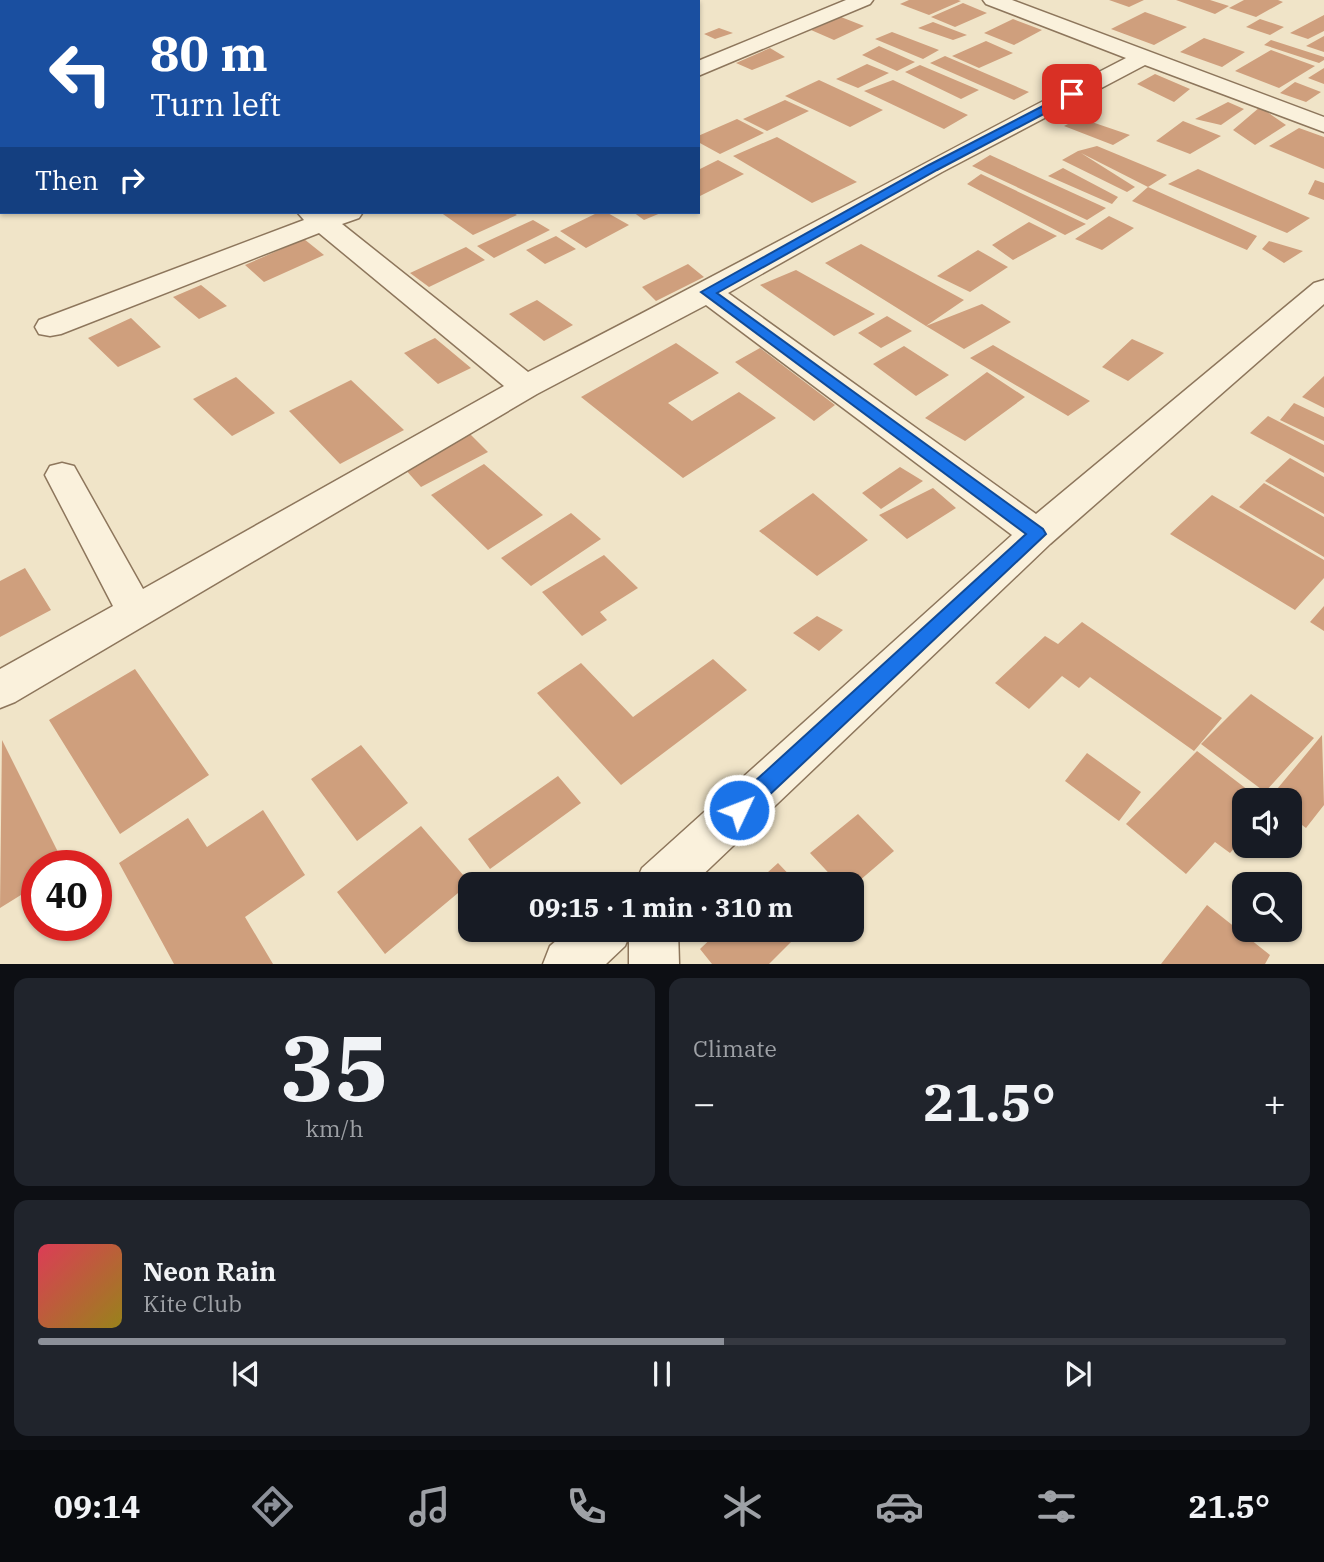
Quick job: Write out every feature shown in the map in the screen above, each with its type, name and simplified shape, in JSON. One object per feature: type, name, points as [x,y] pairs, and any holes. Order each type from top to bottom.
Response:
[{"type":"street","points":[[700,67],[863,0]]},
{"type":"street","points":[[993,0],[1324,125]]},
{"type":"street","points":[[0,690],[526,387],[708,292],[933,167],[1142,58]]},
{"type":"street","points":[[50,327],[328,215],[526,387]]},
{"type":"street","points":[[672,872],[1037,534],[1324,289]]},
{"type":"street","points":[[708,292],[1037,534]]},
{"type":"street","points":[[62,475],[136,612]]},
{"type":"street","points":[[568,964],[593,942]]},
{"type":"street","points":[[654,942],[654,964]]},
{"type":"building","points":[[909,0],[961,1],[929,15],[900,4]]},
{"type":"building","points":[[1109,0],[1144,0],[1129,7]]},
{"type":"building","points":[[1176,0],[1210,0],[1229,6],[1215,14]]},
{"type":"building","points":[[1244,0],[1283,2],[1256,17],[1229,8]]},
{"type":"building","points":[[963,3],[987,13],[955,27],[931,17]]},
{"type":"building","points":[[1145,12],[1187,27],[1154,45],[1111,29]]},
{"type":"building","points":[[1324,15],[1324,31],[1308,39],[1290,33]]},
{"type":"building","points":[[841,17],[864,26],[834,40],[811,30]]},
{"type":"building","points":[[1013,19],[1042,30],[1014,45],[984,33]]},
{"type":"building","points":[[1260,19],[1284,27],[1270,35],[1246,27]]},
{"type":"building","points":[[933,22],[967,35],[953,40],[918,28]]},
{"type":"building","points":[[719,28],[733,33],[715,39],[704,34]]},
{"type":"building","points":[[892,32],[939,50],[923,59],[875,39]]},
{"type":"building","points":[[1324,36],[1324,52],[1306,46]]},
{"type":"building","points":[[1204,38],[1245,52],[1222,67],[1180,52]]},
{"type":"building","points":[[1271,40],[1324,57],[1324,60],[1319,63],[1264,45]]},
{"type":"building","points":[[986,41],[1013,53],[979,68],[952,56]]},
{"type":"building","points":[[879,46],[915,62],[897,71],[862,55]]},
{"type":"building","points":[[770,48],[785,57],[752,70],[736,63]]},
{"type":"building","points":[[1271,50],[1315,66],[1279,88],[1235,71]]},
{"type":"building","points":[[945,56],[1029,92],[1014,100],[930,63]]},
{"type":"building","points":[[867,64],[889,73],[858,88],[836,79]]},
{"type":"building","points":[[920,65],[979,90],[961,99],[905,72]]},
{"type":"building","points":[[1324,68],[1324,84],[1308,78]]},
{"type":"building","points":[[1155,74],[1190,89],[1174,102],[1137,84]]},
{"type":"building","points":[[819,80],[883,110],[850,127],[785,96]]},
{"type":"building","points":[[893,80],[968,115],[944,129],[864,91]]},
{"type":"building","points":[[1295,82],[1321,92],[1306,102],[1280,93]]},
{"type":"building","points":[[785,100],[809,111],[767,131],[743,119]]},
{"type":"building","points":[[1228,102],[1244,109],[1221,125],[1195,119]]},
{"type":"building","points":[[1260,107],[1286,125],[1255,145],[1233,130]]},
{"type":"building","points":[[1080,118],[1130,135],[1113,145],[1064,126]]},
{"type":"building","points":[[737,119],[764,133],[720,154],[700,143],[700,135]]},
{"type":"building","points":[[1183,121],[1221,136],[1190,154],[1156,141]]},
{"type":"building","points":[[1299,128],[1324,137],[1324,169],[1269,146]]},
{"type":"building","points":[[777,137],[857,182],[812,203],[733,156]]},
{"type":"building","points":[[1097,146],[1167,175],[1148,187],[1081,153],[1135,187],[1127,192],[1062,160],[1078,151]]},
{"type":"building","points":[[990,155],[1106,208],[1087,220],[972,166]]},
{"type":"building","points":[[718,160],[744,174],[700,196],[700,169]]},
{"type":"building","points":[[1063,168],[1118,197],[1112,204],[1048,176]]},
{"type":"building","points":[[1198,169],[1310,218],[1287,233],[1168,184]]},
{"type":"building","points":[[981,174],[1086,224],[1065,235],[967,184]]},
{"type":"building","points":[[1315,180],[1324,183],[1324,200],[1308,194]]},
{"type":"building","points":[[1148,187],[1257,236],[1247,250],[1132,201]]},
{"type":"building","points":[[443,214],[517,215],[473,235]]},
{"type":"building","points":[[595,214],[610,214],[629,225],[586,248],[560,231]]},
{"type":"building","points":[[636,214],[658,214],[644,220]]},
{"type":"building","points":[[1109,216],[1134,228],[1102,250],[1075,239]]},
{"type":"building","points":[[533,220],[550,230],[494,258],[477,246]]},
{"type":"building","points":[[1029,222],[1057,236],[1013,260],[992,245]]},
{"type":"building","points":[[556,236],[576,249],[545,264],[526,250]]},
{"type":"building","points":[[304,239],[324,255],[264,282],[245,265]]},
{"type":"building","points":[[1269,241],[1303,251],[1284,263],[1262,249]]},
{"type":"building","points":[[861,244],[964,300],[926,326],[825,263]]},
{"type":"building","points":[[466,247],[485,260],[429,287],[410,273]]},
{"type":"building","points":[[978,250],[1008,267],[970,292],[937,276]]},
{"type":"building","points":[[688,264],[704,277],[656,301],[642,287]]},
{"type":"building","points":[[796,270],[875,314],[834,336],[760,285]]},
{"type":"building","points":[[201,285],[227,306],[199,319],[173,297]]},
{"type":"building","points":[[537,300],[573,325],[544,341],[509,314]]},
{"type":"building","points":[[982,304],[1011,322],[964,349],[926,326]]},
{"type":"building","points":[[887,316],[912,331],[881,348],[858,333]]},
{"type":"building","points":[[131,318],[161,347],[118,367],[88,338]]},
{"type":"building","points":[[435,338],[471,368],[438,384],[404,353]]},
{"type":"building","points":[[1132,339],[1164,353],[1128,381],[1102,367]]},
{"type":"building","points":[[676,343],[719,373],[668,403],[692,421],[739,392],[776,418],[683,478],[581,397]]},
{"type":"building","points":[[993,345],[1090,401],[1068,416],[970,358]]},
{"type":"building","points":[[904,346],[949,375],[916,396],[873,364]]},
{"type":"building","points":[[760,348],[835,405],[814,421],[735,362]]},
{"type":"building","points":[[987,372],[1025,397],[965,441],[925,418]]},
{"type":"building","points":[[1324,376],[1324,408],[1302,397]]},
{"type":"building","points":[[236,377],[275,413],[232,436],[193,399]]},
{"type":"building","points":[[351,380],[404,430],[340,464],[289,411]]},
{"type":"building","points":[[1294,403],[1324,417],[1324,441],[1280,420]]},
{"type":"building","points":[[1268,416],[1324,445],[1324,473],[1250,433]]},
{"type":"building","points":[[470,434],[488,452],[421,487],[404,468]]},
{"type":"building","points":[[1290,458],[1324,477],[1324,514],[1265,481]]},
{"type":"building","points":[[484,464],[543,515],[488,550],[431,495]]},
{"type":"building","points":[[900,467],[923,481],[881,509],[862,493]]},
{"type":"building","points":[[1264,483],[1324,517],[1324,557],[1239,507]]},
{"type":"building","points":[[933,488],[956,508],[907,539],[879,515]]},
{"type":"building","points":[[813,493],[868,540],[817,576],[759,531]]},
{"type":"building","points":[[1212,495],[1324,560],[1324,578],[1295,610],[1170,534]]},
{"type":"building","points":[[571,513],[601,539],[531,586],[501,558]]},
{"type":"building","points":[[604,555],[638,588],[600,612],[607,620],[582,636],[542,592]]},
{"type":"building","points":[[25,568],[51,610],[0,637],[0,581]]},
{"type":"building","points":[[1324,606],[1324,631],[1310,622]]},
{"type":"building","points":[[817,616],[843,630],[819,651],[793,633]]},
{"type":"building","points":[[1082,622],[1222,718],[1194,751],[1090,677],[1079,688],[1062,676],[1029,709],[995,683],[1045,636],[1058,644]]},
{"type":"building","points":[[713,659],[747,690],[621,785],[537,693],[581,663],[633,717]]},
{"type":"building","points":[[135,669],[209,775],[120,834],[49,720]]},
{"type":"building","points":[[1251,694],[1314,738],[1269,788],[1260,788],[1201,744]]},
{"type":"building","points":[[1322,735],[1324,805],[1306,828],[1302,825],[1302,788],[1278,788]]},
{"type":"building","points":[[2,740],[57,850],[21,850],[21,895],[0,908]]},
{"type":"building","points":[[361,745],[408,803],[357,841],[311,779]]},
{"type":"building","points":[[1197,751],[1245,788],[1232,788],[1232,851],[1230,853],[1215,842],[1186,874],[1126,824]]},
{"type":"building","points":[[1087,753],[1141,792],[1119,821],[1065,781]]},
{"type":"building","points":[[558,776],[581,803],[490,869],[468,839]]},
{"type":"building","points":[[263,810],[305,875],[245,917],[273,964],[174,964],[119,863],[188,818],[207,847]]},
{"type":"building","points":[[858,814],[894,851],[864,877],[864,872],[828,872],[810,853]]},
{"type":"building","points":[[421,826],[461,872],[458,872],[458,893],[385,954],[337,892]]},
{"type":"building","points":[[778,863],[787,872],[768,872]]},
{"type":"building","points":[[1207,905],[1232,925],[1232,942],[1254,942],[1270,955],[1265,964],[1161,964]]},
{"type":"building","points":[[707,942],[791,942],[769,964],[712,964],[700,949]]},
{"type":"route","points":[[739,810],[1037,534],[708,292],[933,167],[1072,94]]}]
